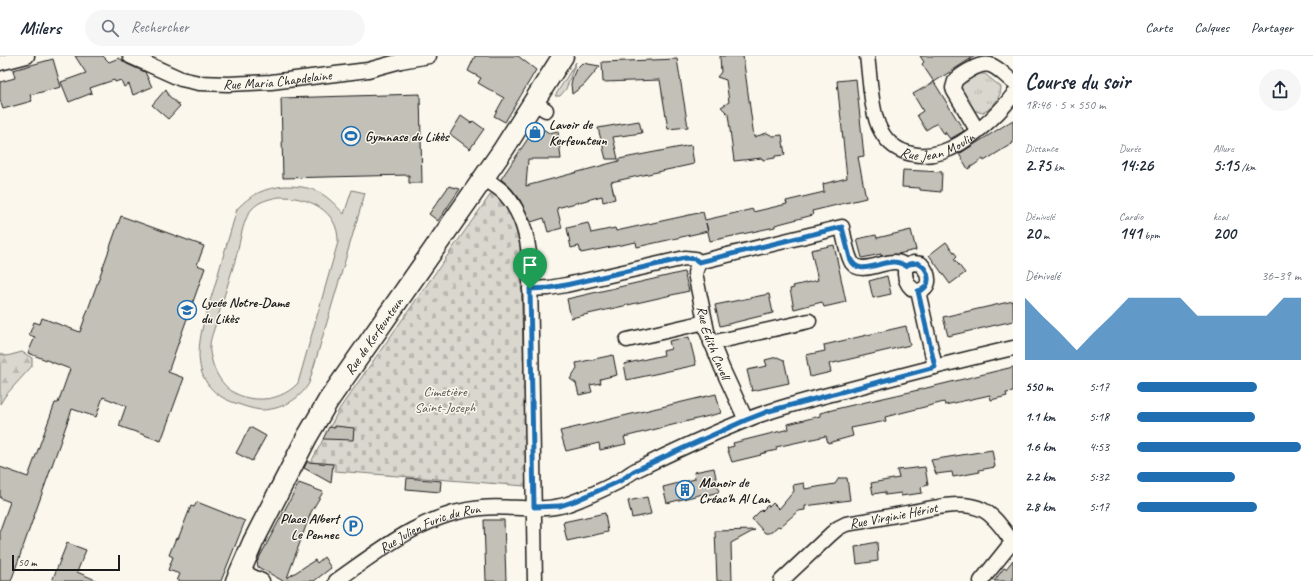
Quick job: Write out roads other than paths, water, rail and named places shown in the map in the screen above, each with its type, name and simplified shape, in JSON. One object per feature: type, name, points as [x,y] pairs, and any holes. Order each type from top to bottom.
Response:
[{"type":"main road","name":"Rue de Kerfeunteun","points":[[238,576],[253,542],[307,436],[328,401],[484,178],[540,106],[563,56]]},
{"type":"street","points":[[0,63],[28,56]]},
{"type":"street","name":"Rue Maria Chapdelaine","points":[[130,56],[181,79],[199,83],[228,84],[271,82],[368,70],[401,61],[429,56]]},
{"type":"street","name":"Rue Jean Moulin","points":[[867,56],[877,124],[892,145],[906,152],[916,154],[935,154],[951,149],[1001,110],[1013,95]]},
{"type":"street","points":[[977,130],[954,91],[953,88],[955,81],[979,64],[985,63],[991,64],[1013,82]]},
{"type":"street","points":[[484,178],[505,194],[518,214],[529,247],[535,581]]},
{"type":"street","points":[[530,289],[562,286],[685,258],[695,259],[699,262],[842,227],[850,258],[855,266],[861,268],[894,262],[901,263],[906,266]]},
{"type":"street","name":"Rue Édith Cavell","points":[[699,262],[695,273],[711,343],[746,420]]},
{"type":"street","points":[[918,263],[923,267],[928,277],[928,285],[918,291],[911,288],[905,274],[906,266],[909,264],[918,263]]},
{"type":"street","points":[[918,291],[935,367]]},
{"type":"street","points":[[711,343],[809,321]]},
{"type":"street","points":[[627,340],[705,322]]},
{"type":"street","name":"Rue Julien Furic du Run","points":[[336,581],[396,540],[442,517],[462,511],[483,508],[560,506],[620,481],[634,471],[769,411],[1013,348]]},
{"type":"street","name":"Rue Virginie Hériot","points":[[781,581],[831,534],[846,524],[938,507],[967,506],[983,510],[1013,541]]},
{"type":"street","points":[[981,581],[1013,541]]},
{"type":"street","points":[[238,576],[262,581]]},
{"type":"place","name":"Lavoir de Kerfeunteun","points":[[535,132]]},
{"type":"place","name":"Gymnase du Likès","points":[[351,136]]},
{"type":"place","name":"Lycée Notre-Dame du Likès","points":[[187,310]]},
{"type":"place","name":"Manoir de Créac'h Al Lan","points":[[685,490]]},
{"type":"place","name":"Place Albert Le Pennec","points":[[353,526]]},
{"type":"park label","name":"Cimetière Saint-Joseph","points":[[445,400]]}]
